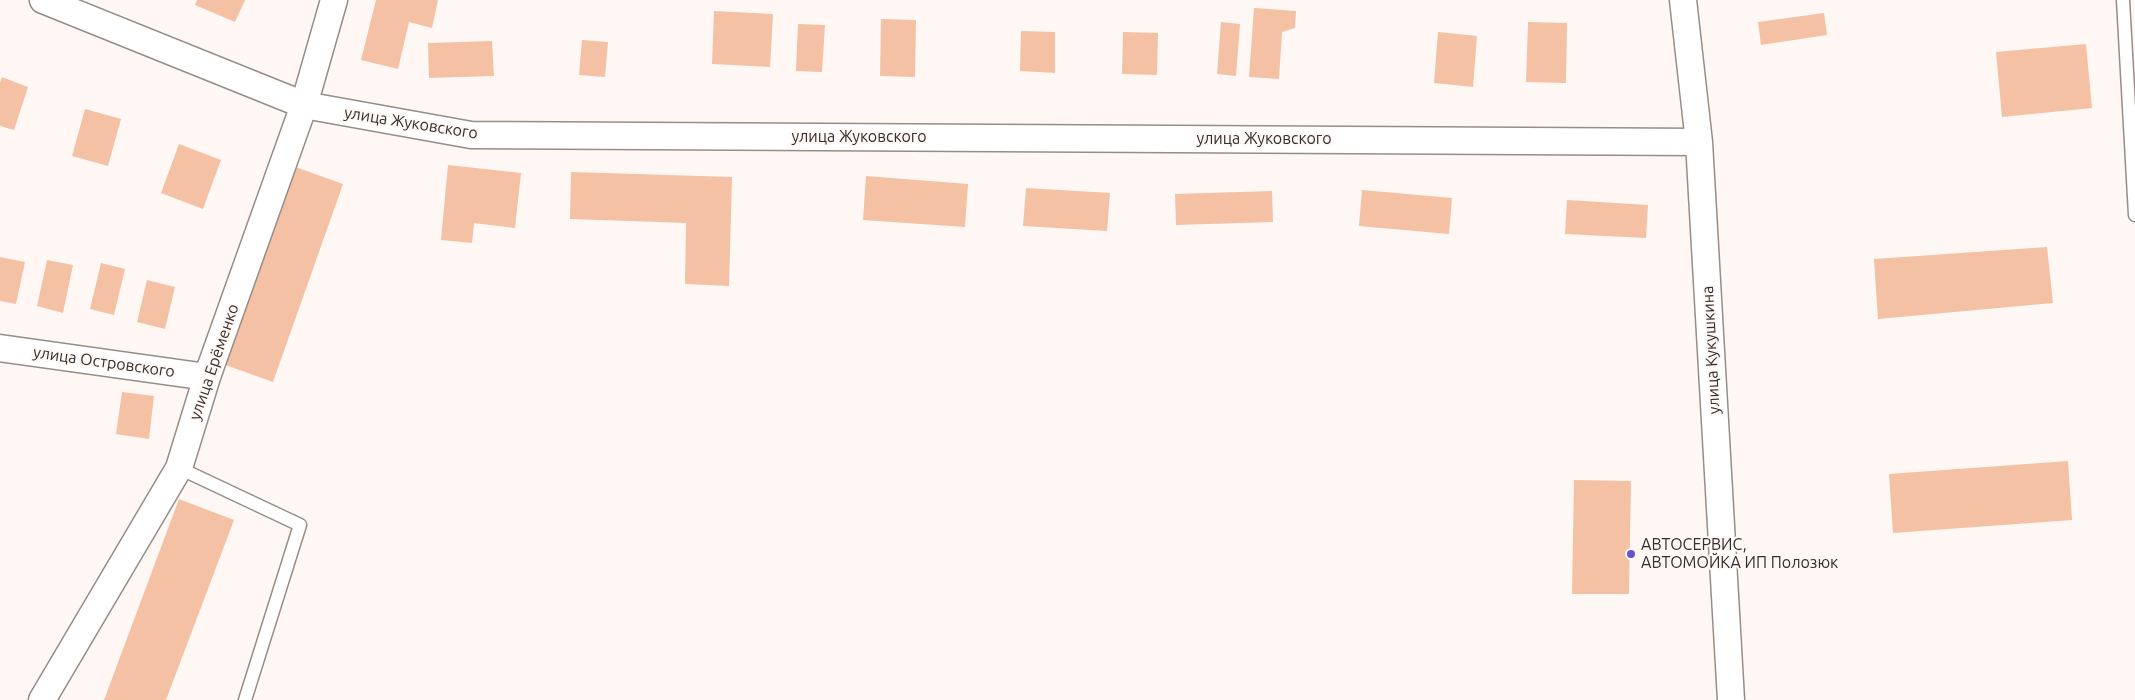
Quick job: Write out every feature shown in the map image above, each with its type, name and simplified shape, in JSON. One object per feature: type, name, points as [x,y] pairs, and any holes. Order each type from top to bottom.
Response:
[{"type":"street","name":"улица Жуковского","points":[[43,0],[304,105],[471,135],[1699,142]]},
{"type":"street","name":"улица Ерёменко","points":[[42,700],[179,468],[207,377],[304,105],[334,0]]},
{"type":"street","name":"улица Кукушкина","points":[[1683,0],[1699,142],[1731,700]]},
{"type":"street","name":"улица Островского","points":[[0,348],[207,377]]},
{"type":"lane","points":[[2123,0],[2135,214]]},
{"type":"lane","points":[[179,468],[300,525],[245,700]]},
{"type":"building","points":[[197,0],[245,0],[235,22],[195,5]]},
{"type":"building","points":[[376,0],[438,0],[432,28],[409,22],[398,69],[361,60]]},
{"type":"building","points":[[1254,8],[1296,11],[1295,28],[1282,32],[1279,79],[1249,77]]},
{"type":"building","points":[[714,11],[773,14],[770,67],[712,64]]},
{"type":"building","points":[[1824,13],[1827,35],[1761,45],[1758,22]]},
{"type":"building","points":[[881,19],[916,20],[915,77],[880,76]]},
{"type":"building","points":[[1221,22],[1240,24],[1236,76],[1217,74]]},
{"type":"building","points":[[1528,22],[1567,23],[1566,83],[1526,82]]},
{"type":"building","points":[[798,24],[825,25],[822,72],[796,71]]},
{"type":"building","points":[[1021,31],[1055,32],[1055,73],[1020,71]]},
{"type":"building","points":[[1123,32],[1158,33],[1157,75],[1122,74]]},
{"type":"building","points":[[1438,32],[1477,36],[1473,87],[1434,83]]},
{"type":"building","points":[[582,40],[608,42],[605,77],[579,75]]},
{"type":"building","points":[[492,41],[494,76],[429,78],[428,43]]},
{"type":"building","points":[[2086,44],[2092,108],[2002,117],[1996,52]]},
{"type":"building","points":[[2,77],[28,87],[14,130],[0,126],[0,83]]},
{"type":"building","points":[[85,109],[121,119],[108,166],[72,156]]},
{"type":"building","points":[[179,144],[221,160],[203,209],[161,193]]},
{"type":"building","points":[[290,165],[343,184],[273,382],[220,363]]},
{"type":"building","points":[[448,165],[521,173],[515,228],[474,223],[472,243],[441,240]]},
{"type":"building","points":[[571,172],[732,177],[729,286],[685,284],[686,223],[570,219]]},
{"type":"building","points":[[866,176],[968,184],[965,227],[863,220]]},
{"type":"building","points":[[1026,188],[1110,193],[1107,231],[1023,226]]},
{"type":"building","points":[[1362,190],[1452,198],[1449,234],[1359,226]]},
{"type":"building","points":[[1272,191],[1273,222],[1176,225],[1175,194]]},
{"type":"building","points":[[1567,200],[1648,205],[1646,238],[1565,234]]},
{"type":"building","points":[[2047,247],[2053,303],[1878,319],[1874,259]]},
{"type":"building","points":[[0,257],[25,262],[16,304],[0,301]]},
{"type":"building","points":[[47,260],[73,265],[63,313],[37,306]]},
{"type":"building","points":[[101,263],[125,269],[114,315],[90,309]]},
{"type":"building","points":[[147,280],[175,287],[165,329],[137,322]]},
{"type":"building","points":[[122,392],[154,396],[149,439],[116,434]]},
{"type":"building","points":[[2068,461],[2072,520],[1893,533],[1889,474]]},
{"type":"building","points":[[1574,480],[1631,481],[1629,594],[1572,594]]},
{"type":"building","points":[[179,499],[234,520],[166,700],[104,700]]},
{"type":"place","name":"АВТОСЕРВИС, АВТОМОЙКА ИП Полозюк","points":[[1631,554]]}]
